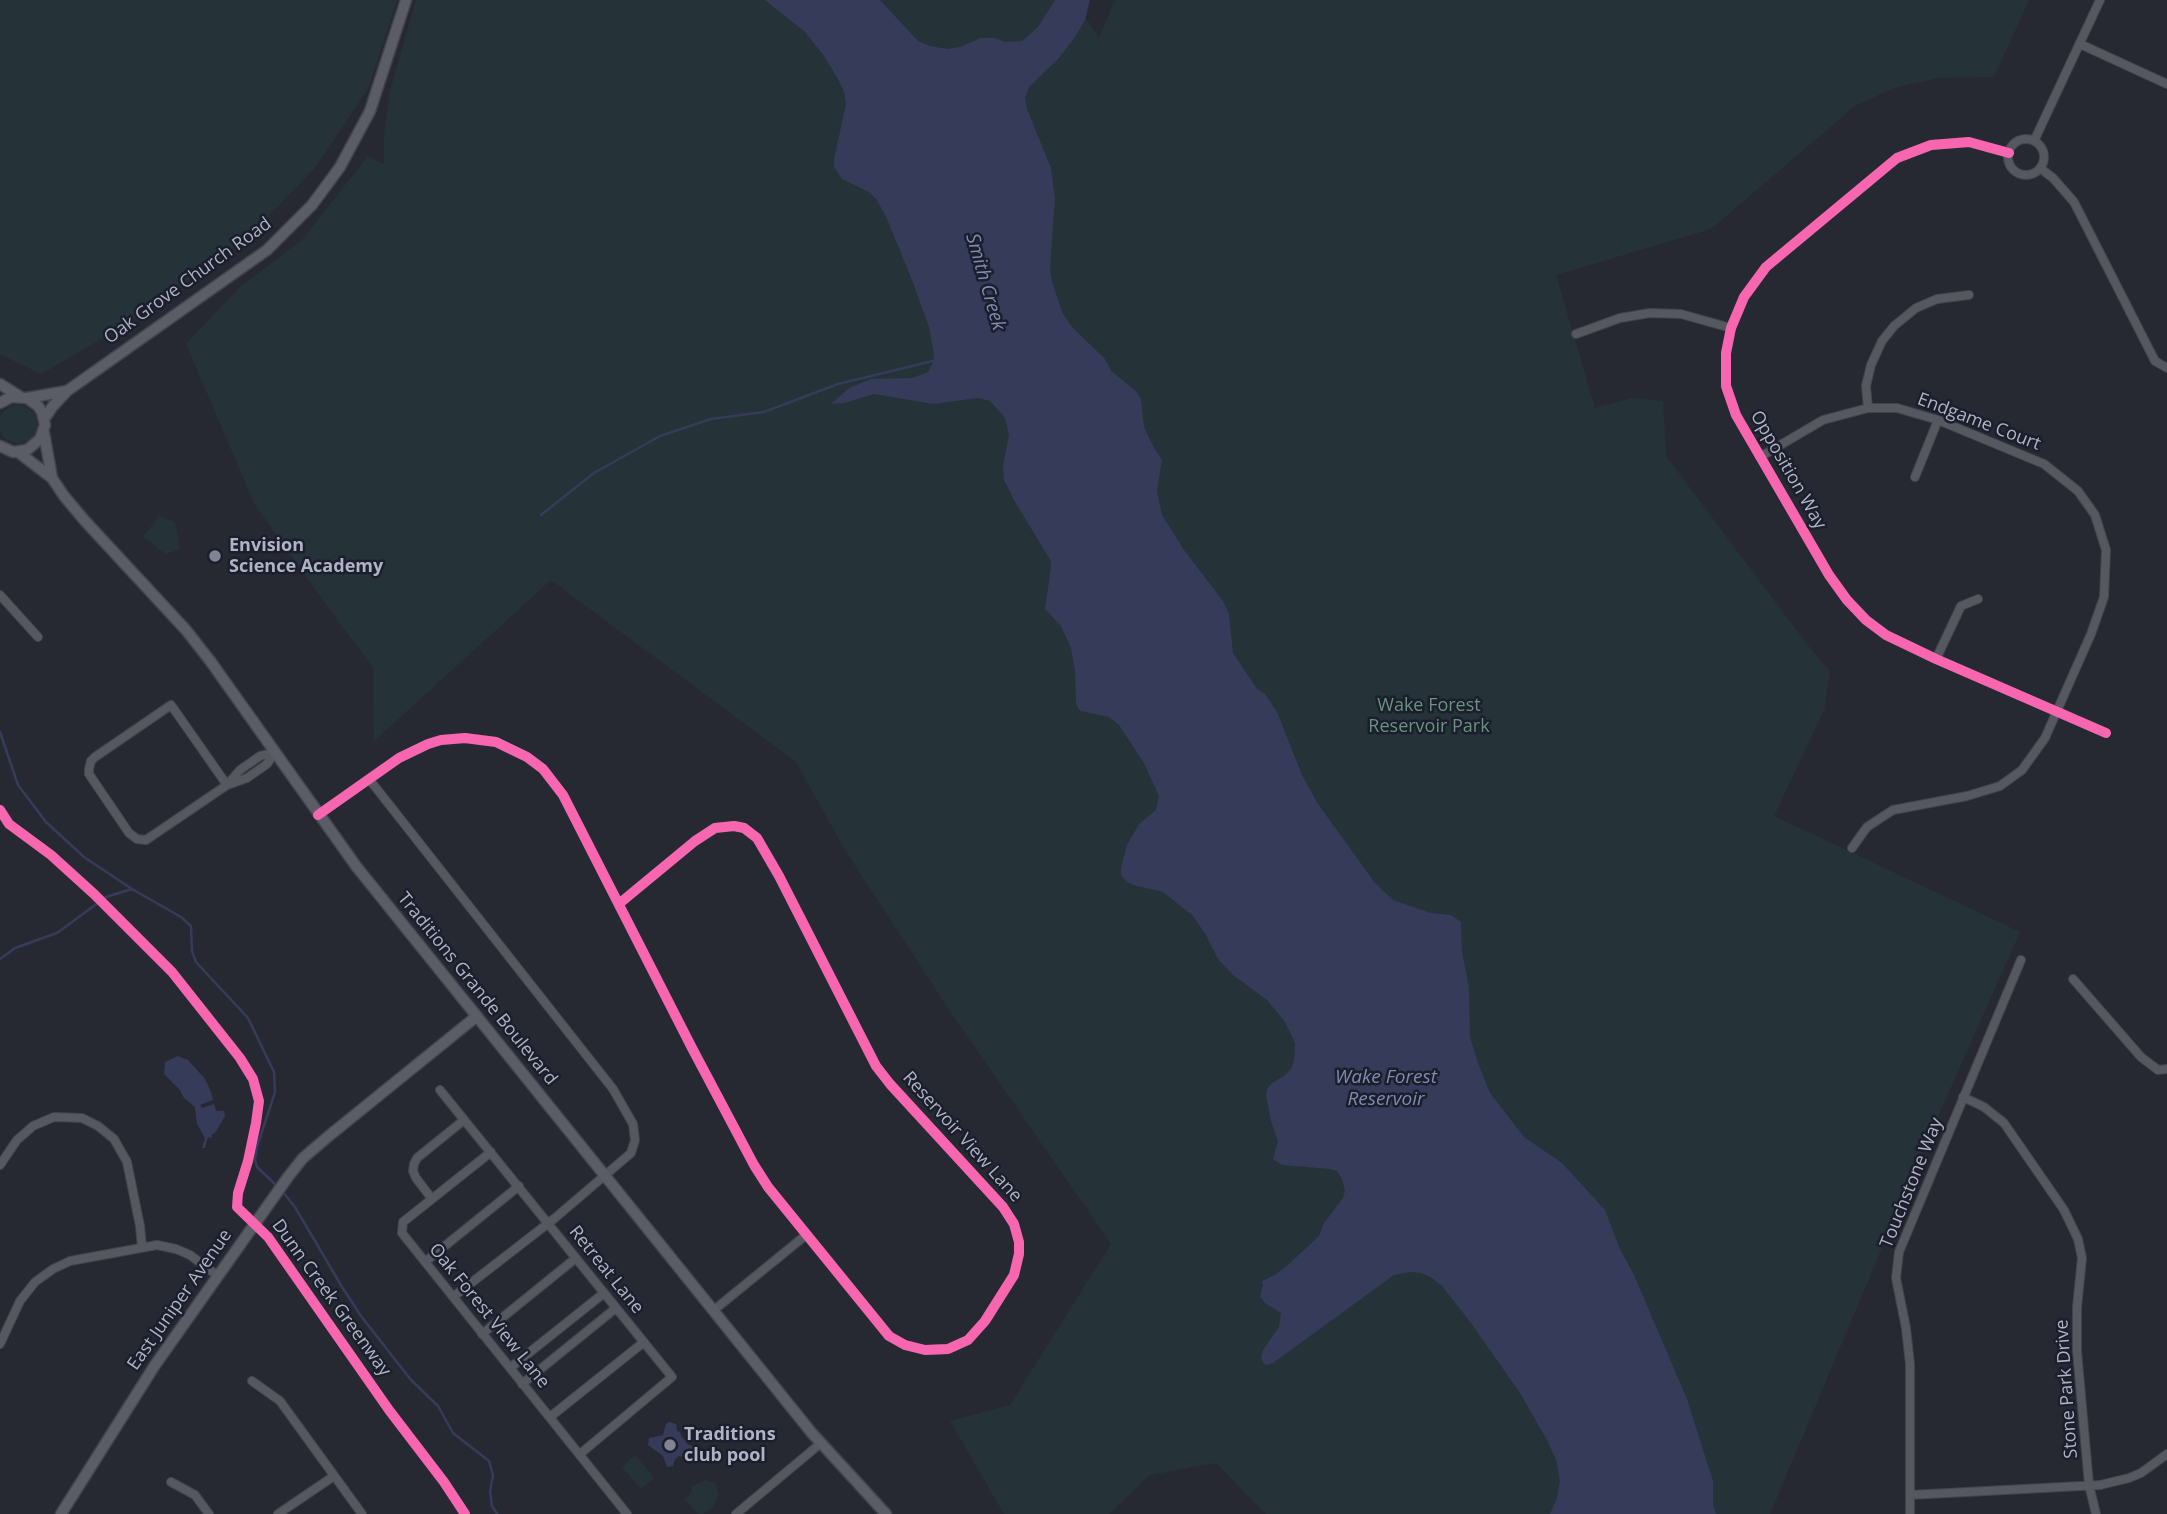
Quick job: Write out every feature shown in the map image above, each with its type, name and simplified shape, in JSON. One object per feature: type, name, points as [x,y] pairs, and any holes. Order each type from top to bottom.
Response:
[{"type":"main road","name":"Oak Grove Church Road","points":[[6,450],[34,446],[53,406],[67,391],[256,258],[284,235],[312,205],[340,167],[370,111],[405,0]]},
{"type":"main road","points":[[0,384],[38,406],[44,425]]},
{"type":"main road","name":"Oak Grove Church Road","points":[[0,402],[11,397],[67,391]]},
{"type":"main road","name":"Traditions Grande Boulevard","points":[[44,425],[52,478]]},
{"type":"main road","name":"Traditions Grande Boulevard","points":[[6,450],[52,478],[85,522],[186,630],[356,866],[821,1443],[887,1514]]},
{"type":"main road","name":"East Juniper Avenue","points":[[61,1514],[155,1365],[303,1158],[477,1016]]},
{"type":"street","points":[[2034,141],[2100,0]]},
{"type":"street","points":[[2080,44],[2167,84]]},
{"type":"street","points":[[2019,141],[2034,141],[2044,154],[2040,168],[2028,175],[2017,172],[2010,164],[2009,153],[2019,141]]},
{"type":"street","name":"Opposition Way","points":[[2009,153],[1969,142],[1931,145],[1897,158],[1766,267],[1744,297],[1731,328],[1726,353],[1726,386],[1736,415],[1829,575],[1866,620],[1886,635],[1936,659],[2106,733]]},
{"type":"street","points":[[2040,168],[2074,202],[2155,361],[2167,368]]},
{"type":"street","points":[[1868,408],[1866,386],[1871,365],[1882,341],[1894,326],[1916,308],[1937,299],[1969,295]]},
{"type":"street","points":[[1576,334],[1620,318],[1650,313],[1681,314],[1731,328]]},
{"type":"street","name":"Endgame Court","points":[[1760,457],[1824,420],[1868,408],[1897,408],[1938,420],[2043,464],[2078,491],[2095,515],[2106,550],[2104,597],[2091,634],[2057,712],[2033,757],[2022,770],[2000,786],[1967,796],[1893,810],[1867,827],[1852,848]]},
{"type":"street","points":[[1915,477],[1938,420]]},
{"type":"street","points":[[0,595],[38,637]]},
{"type":"street","points":[[1936,659],[1961,606],[1978,599]]},
{"type":"street","points":[[227,785],[171,705],[95,757],[89,769],[89,774],[129,832],[141,840],[146,840],[227,785],[240,770],[260,756],[275,752]]},
{"type":"street","name":"Reservoir View Lane","points":[[318,815],[415,749],[441,740],[479,739],[511,748],[535,763],[553,779],[563,795],[759,1174],[889,1336],[905,1345],[925,1350],[948,1349],[968,1340],[1009,1284],[1017,1264],[1017,1234],[1010,1215],[876,1066],[757,838],[744,828],[715,828],[695,841],[620,903]]},
{"type":"street","points":[[369,779],[613,1088],[633,1124],[635,1140],[631,1153],[548,1224],[453,1297]]},
{"type":"street","name":"Touchstone Way","points":[[1910,1514],[1910,1364],[1898,1288],[1897,1261],[2021,960]]},
{"type":"street","points":[[2073,979],[2141,1058],[2158,1070],[2167,1069]]},
{"type":"street","name":"Retreat Lane","points":[[440,1090],[672,1377],[580,1454]]},
{"type":"street","name":"Stone Park Drive","points":[[1963,1097],[1984,1107],[2004,1124],[2064,1210],[2078,1239],[2082,1258],[2077,1341],[2089,1485],[2096,1514]]},
{"type":"street","points":[[0,1164],[17,1140],[33,1126],[54,1117],[82,1118],[98,1126],[114,1139],[127,1163],[142,1247]]},
{"type":"street","points":[[432,1199],[416,1178],[414,1164],[417,1158],[464,1119]]},
{"type":"street","name":"Oak Forest View Lane","points":[[491,1152],[403,1222],[402,1233],[627,1514]]},
{"type":"street","points":[[425,1262],[519,1186]]},
{"type":"street","points":[[713,1310],[806,1235]]},
{"type":"street","points":[[0,1344],[20,1301],[35,1282],[70,1261],[157,1245],[190,1255],[218,1276]]},
{"type":"street","points":[[482,1334],[576,1258]]},
{"type":"street","points":[[510,1368],[604,1293]]},
{"type":"street","points":[[522,1384],[617,1308]]},
{"type":"street","points":[[550,1417],[644,1342]]},
{"type":"street","points":[[252,1381],[280,1401],[362,1514]]},
{"type":"street","points":[[740,1513],[821,1443]]},
{"type":"street","points":[[1910,1495],[2100,1485],[2129,1478],[2154,1466],[2167,1454]]},
{"type":"street","points":[[278,1514],[334,1476]]},
{"type":"street","points":[[171,1482],[195,1495],[209,1514]]},
{"type":"green space","points":[[0,0],[397,0],[368,89],[314,169],[246,239],[127,324],[41,374],[0,354]]},
{"type":"green space","name":"Wake Forest Reservoir Park","points":[[416,0],[1074,0],[1099,38],[1115,0],[2029,0],[1994,77],[1939,78],[1897,87],[1856,105],[1711,229],[1556,275],[1595,408],[1632,398],[1663,401],[1666,456],[1806,643],[1830,671],[1824,710],[1774,816],[2020,932],[1924,1148],[1770,1514],[1266,1514],[1216,1463],[1150,1475],[1109,1514],[1004,1514],[950,1421],[1010,1405],[1111,1244],[950,1011],[845,850],[796,762],[551,580],[374,741],[373,667],[254,503],[186,344],[239,288],[302,240],[368,156],[384,164],[384,134],[390,91]]},
{"type":"green space","points":[[18,405],[31,411],[37,424],[31,437],[18,443],[5,437],[-1,424],[5,411]]},
{"type":"green space","points":[[159,516],[175,522],[180,549],[166,554],[143,537]]},
{"type":"green space","points":[[635,1455],[654,1478],[641,1489],[622,1467]]},
{"type":"green space","points":[[705,1480],[715,1483],[719,1496],[712,1508],[698,1514],[685,1499],[692,1492],[692,1486]]},
{"type":"water","name":"Wake Forest Reservoir","points":[[765,0],[880,0],[918,41],[947,49],[981,38],[995,38],[1005,42],[1022,41],[1038,27],[1055,0],[1090,0],[1085,20],[1075,37],[1059,58],[1030,86],[1025,98],[1051,168],[1055,199],[1050,268],[1063,314],[1072,327],[1105,359],[1111,371],[1135,390],[1141,399],[1144,427],[1162,460],[1157,491],[1162,515],[1184,550],[1223,601],[1229,614],[1233,653],[1257,689],[1265,694],[1277,712],[1302,775],[1318,804],[1375,883],[1393,900],[1431,913],[1451,915],[1461,922],[1462,952],[1469,987],[1470,1037],[1490,1093],[1524,1137],[1562,1163],[1605,1210],[1687,1399],[1713,1481],[1716,1514],[1550,1514],[1560,1481],[1556,1460],[1547,1440],[1520,1393],[1471,1323],[1442,1286],[1421,1273],[1394,1275],[1273,1363],[1264,1364],[1261,1358],[1263,1350],[1279,1327],[1281,1313],[1265,1303],[1260,1296],[1262,1281],[1275,1275],[1319,1236],[1324,1223],[1343,1198],[1345,1191],[1337,1171],[1282,1165],[1273,1159],[1278,1141],[1271,1121],[1267,1089],[1291,1069],[1295,1043],[1285,1022],[1267,1000],[1233,975],[1218,959],[1193,916],[1163,892],[1133,885],[1121,875],[1127,845],[1139,824],[1156,810],[1159,796],[1144,763],[1119,725],[1109,717],[1078,708],[1071,648],[1061,626],[1045,609],[1051,561],[1004,480],[1003,466],[1009,435],[1002,414],[990,401],[978,398],[933,404],[874,394],[845,403],[831,404],[849,388],[871,379],[912,378],[928,372],[934,361],[933,349],[929,327],[912,280],[877,200],[869,192],[842,179],[834,167],[846,104],[838,79],[805,32]]},
{"type":"water","points":[[178,1056],[188,1060],[205,1079],[211,1092],[213,1100],[200,1105],[202,1108],[214,1104],[216,1111],[224,1111],[225,1116],[211,1138],[208,1137],[205,1148],[202,1148],[205,1138],[197,1124],[195,1107],[164,1074],[165,1062]]},
{"type":"water","name":"Traditions club pool","points":[[669,1422],[676,1424],[677,1431],[687,1444],[695,1447],[699,1445],[700,1456],[695,1462],[692,1458],[679,1456],[673,1466],[667,1467],[663,1456],[648,1445],[649,1438],[663,1435]]},
{"type":"waterway","points":[[541,515],[594,473],[660,436],[711,419],[764,412],[838,384],[937,360]]},
{"type":"waterway","points":[[0,732],[18,785],[46,822],[84,857],[181,917],[191,926],[192,951],[196,962],[248,1018],[274,1072],[275,1092],[255,1160],[257,1167],[277,1186]]},
{"type":"waterway","points":[[0,959],[15,948],[57,933],[106,897],[132,889]]},
{"type":"waterway","points":[[282,1191],[295,1207],[361,1316],[411,1380],[438,1406],[453,1433],[489,1461],[493,1475],[490,1491],[492,1506],[497,1514]]},
{"type":"cycle path","points":[[2009,153],[1969,142],[1931,145],[1897,158],[1766,267],[1744,297],[1731,328],[1726,353],[1726,386],[1736,415],[1829,575],[1866,620],[1886,635],[1936,659],[2106,733]]},
{"type":"cycle path","points":[[318,815],[399,758],[441,740],[465,738],[496,742],[527,757],[543,769],[563,795],[692,1048],[768,1187],[889,1336],[905,1345],[925,1350],[948,1349],[968,1340],[985,1321],[1014,1275],[1019,1254],[1014,1224],[1003,1207],[876,1066],[757,838],[744,828],[715,828],[695,841],[620,903]]},
{"type":"cycle path","name":"Dunn Creek Greenway","points":[[0,810],[9,824],[51,855],[94,894],[172,972],[240,1058],[253,1079],[259,1101],[237,1207],[268,1237],[465,1514]]},
{"type":"place","name":"Envision Science Academy","points":[[215,556]]},
{"type":"place","name":"Traditions club pool","points":[[670,1445]]},
{"type":"water label","name":"Smith Creek","points":[[985,282]]}]
